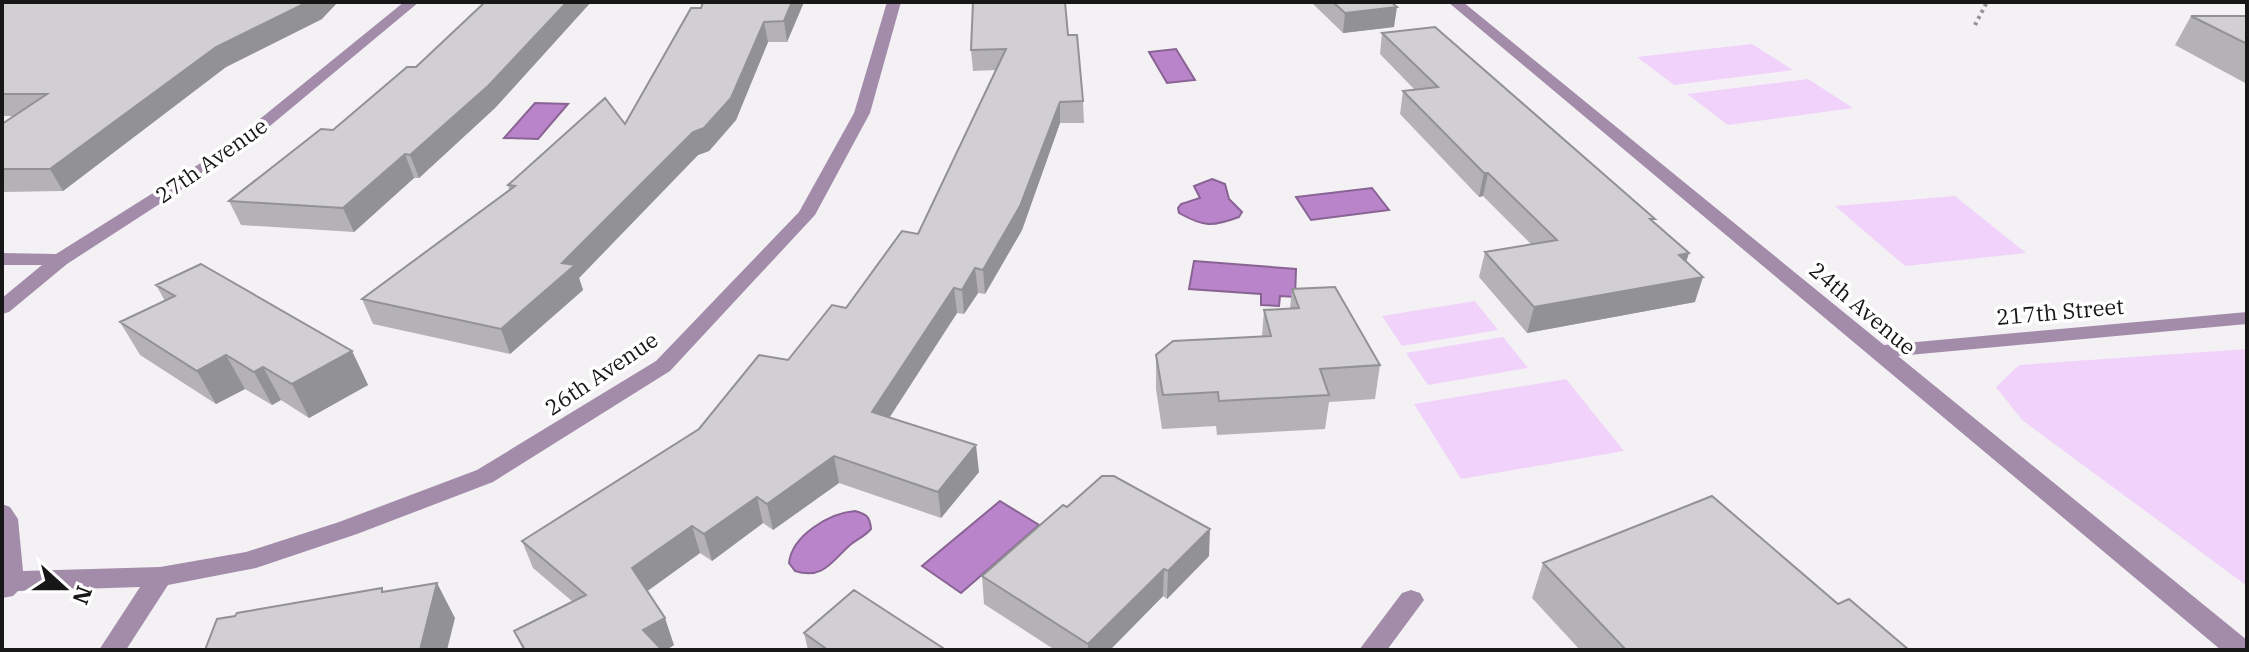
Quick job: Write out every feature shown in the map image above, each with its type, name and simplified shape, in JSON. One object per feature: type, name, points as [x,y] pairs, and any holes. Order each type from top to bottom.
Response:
[{"type":"street","name":"27th Avenue","points":[[2,308],[60,260],[229,152],[412,2]]},
{"type":"street","name":"26th Avenue","points":[[160,577],[247,561],[348,528],[485,476],[663,366],[806,215],[862,113],[894,2]]},
{"type":"street","name":"24th Avenue","points":[[1455,2],[2240,650]]},
{"type":"street","points":[[2,259],[60,260]]},
{"type":"street","name":"217th Street","points":[[1878,352],[2247,318]]},
{"type":"street","points":[[2,513],[6,519],[5,584],[160,577]]},
{"type":"street","points":[[112,650],[160,577]]},
{"type":"street","points":[[1372,650],[1411,600]]},
{"type":"path","points":[[1975,25],[1987,2]]},
{"type":"shaded area","points":[[1752,44],[1793,70],[1674,85],[1637,57]]},
{"type":"shaded area","points":[[1176,49],[1195,80],[1167,83],[1149,52]]},
{"type":"shaded area","points":[[1808,79],[1853,108],[1728,125],[1687,94]]},
{"type":"shaded area","points":[[535,103],[568,104],[538,139],[504,138]]},
{"type":"shaded area","points":[[1212,179],[1225,184],[1229,199],[1242,212],[1239,217],[1208,224],[1179,213],[1181,204],[1200,198],[1194,186]]},
{"type":"shaded area","points":[[1372,188],[1389,210],[1311,220],[1296,197]]},
{"type":"shaded area","points":[[1955,196],[2026,253],[1905,266],[1835,206]]},
{"type":"shaded area","points":[[1194,261],[1296,269],[1295,297],[1280,296],[1279,306],[1261,305],[1261,294],[1189,289]]},
{"type":"shaded area","points":[[1475,301],[1498,330],[1402,346],[1382,316]]},
{"type":"shaded area","points":[[1503,337],[1528,368],[1428,385],[1406,353]]},
{"type":"shaded area","points":[[2247,349],[2247,586],[2022,420],[1996,387],[2019,365]]},
{"type":"shaded area","points":[[1566,379],[1624,451],[1461,479],[1414,404]]},
{"type":"shaded area","points":[[1000,501],[1039,525],[961,593],[922,566]]},
{"type":"shaded area","points":[[855,511],[869,519],[871,529],[868,532],[826,568],[813,573],[795,571],[789,563],[797,543],[805,535],[824,521]]},
{"type":"building","points":[[2,2],[308,2],[216,47],[50,169],[2,169],[2,124],[47,94],[2,94]]},
{"type":"building","points":[[485,2],[567,2],[488,86],[410,155],[405,154],[343,208],[229,201],[321,129],[333,130],[407,67],[416,67]]},
{"type":"building","points":[[703,2],[792,2],[784,21],[764,22],[731,98],[704,128],[693,132],[562,263],[575,265],[501,329],[362,299],[515,186],[508,185],[605,98],[625,124],[691,8],[701,8]]},
{"type":"building","points":[[973,2],[1065,2],[1068,35],[1077,35],[1083,101],[1060,102],[1020,206],[983,270],[975,268],[962,290],[954,288],[872,412],[976,445],[938,492],[834,456],[767,504],[757,497],[704,534],[692,526],[632,568],[665,618],[643,630],[662,650],[525,650],[514,631],[586,595],[522,541],[699,429],[759,355],[788,360],[832,305],[846,308],[902,231],[918,234],[1006,49],[971,50]]},
{"type":"building","points":[[1333,2],[1391,2],[1397,7],[1345,13]]},
{"type":"building","points":[[2191,16],[2247,16],[2247,44]]},
{"type":"building","points":[[1435,27],[1655,219],[1650,219],[1689,253],[1679,255],[1703,277],[1534,307],[1485,252],[1557,240],[1488,173],[1484,173],[1403,91],[1438,87],[1382,33]]},
{"type":"building","points":[[201,264],[352,351],[292,384],[263,367],[254,372],[226,355],[197,371],[120,322],[175,296],[156,285]]},
{"type":"building","points":[[1335,287],[1380,365],[1320,369],[1329,395],[1219,401],[1218,392],[1163,395],[1156,355],[1173,341],[1271,336],[1264,310],[1299,308],[1292,289]]},
{"type":"building","points":[[1102,476],[1114,476],[1210,529],[1168,571],[1164,569],[1088,644],[982,576],[1063,505],[1067,507]]},
{"type":"building","points":[[1712,496],[1838,604],[1849,599],[1909,650],[1626,650],[1543,563]]},
{"type":"building","points":[[437,583],[420,650],[205,650],[217,619],[237,613],[382,588],[382,592]]},
{"type":"building","points":[[854,590],[946,650],[828,650],[804,633]]}]
